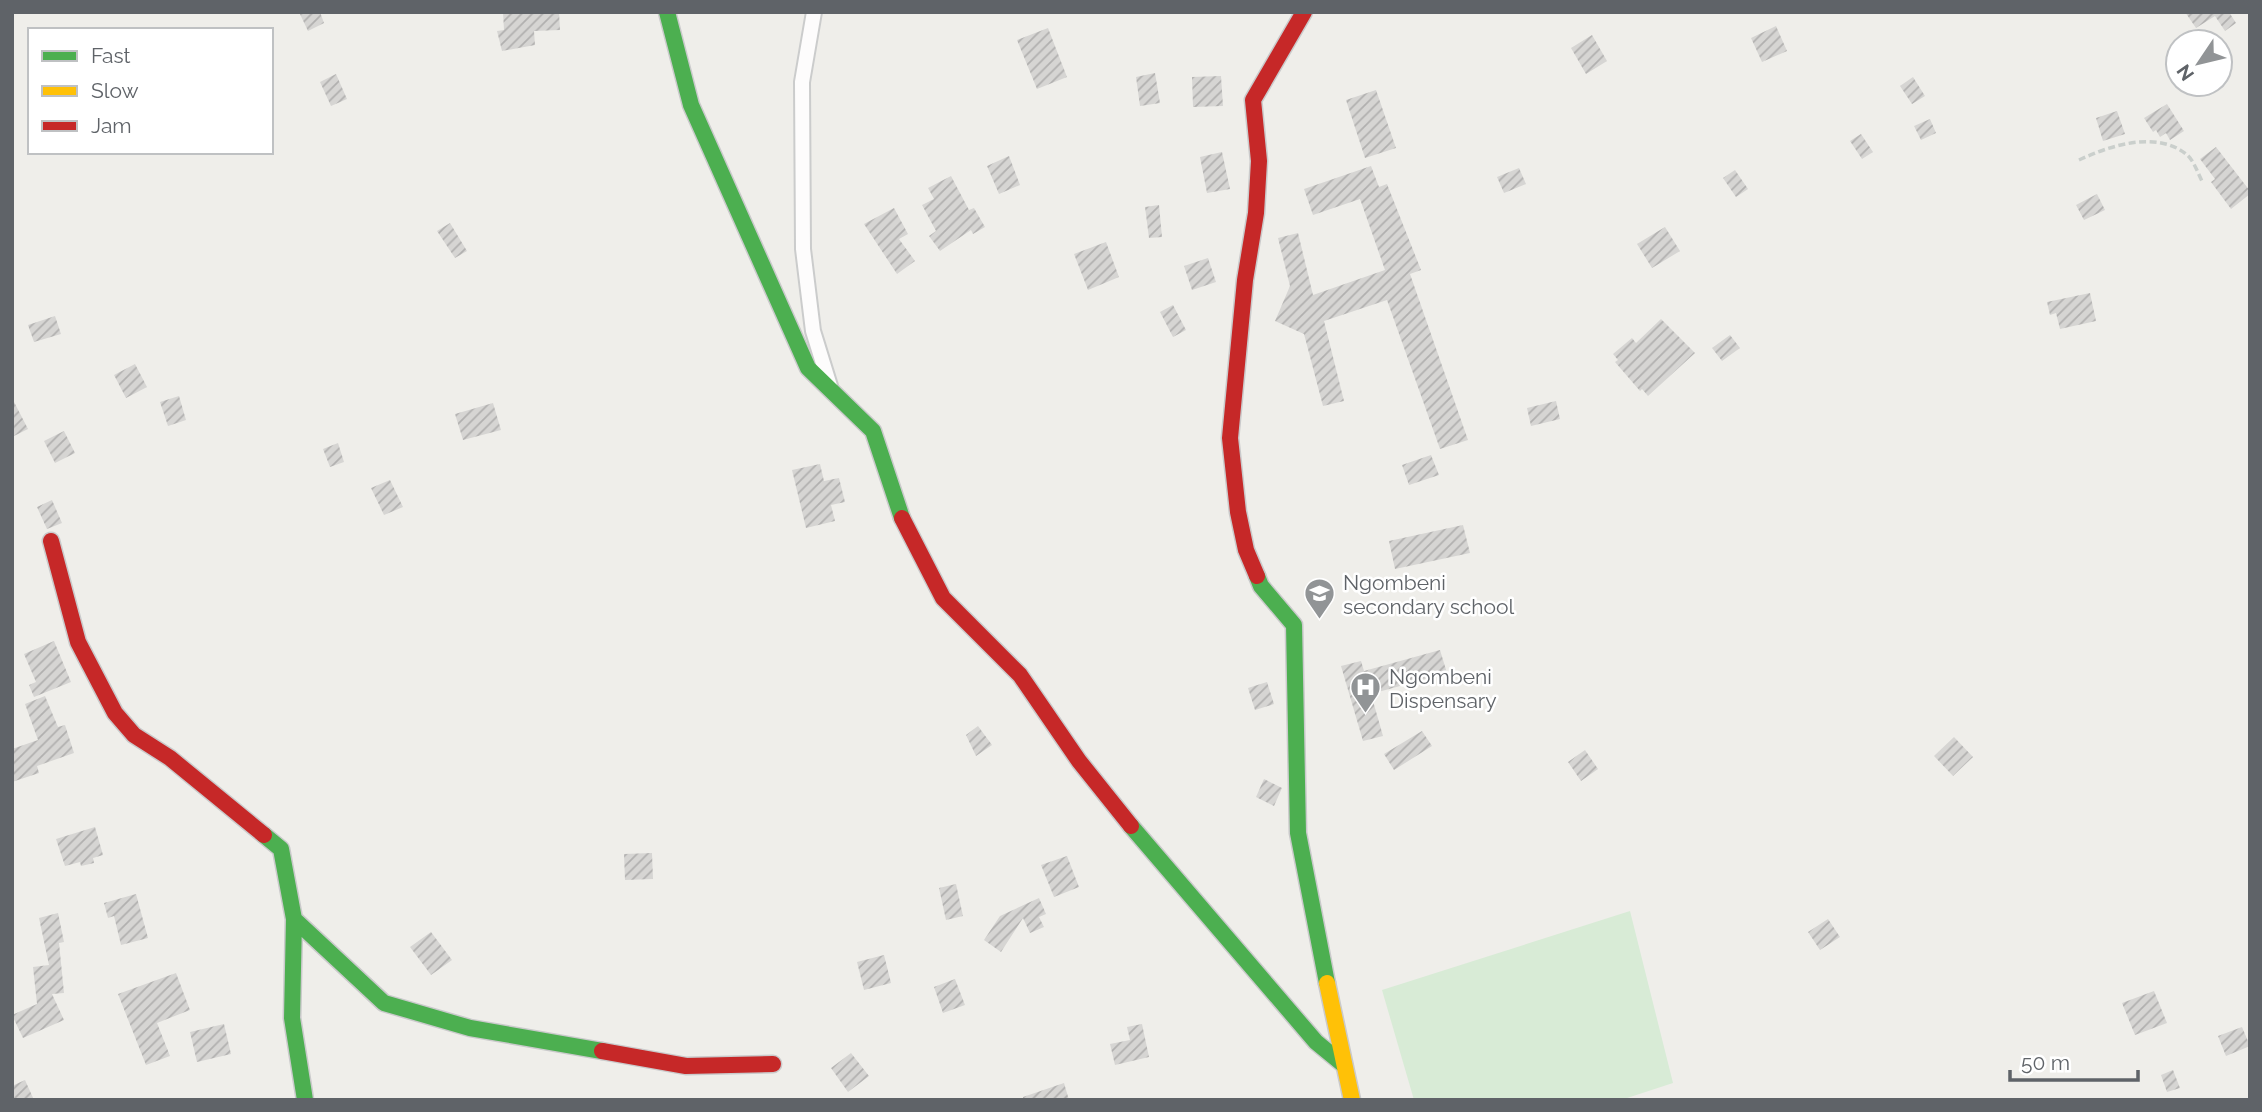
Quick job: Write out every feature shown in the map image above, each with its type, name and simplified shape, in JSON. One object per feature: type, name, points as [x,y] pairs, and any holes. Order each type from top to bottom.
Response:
[{"type":"street","points":[[667,12],[691,105],[743,216],[808,368],[873,431],[905,527],[943,598],[1020,675],[1079,761],[1132,828],[1316,1042],[1344,1065]]},
{"type":"street","points":[[814,12],[802,82],[803,249],[813,331],[832,391]]},
{"type":"street","points":[[1304,12],[1253,100],[1259,161],[1256,214],[1245,280],[1230,438],[1238,512],[1246,550],[1261,586],[1294,625],[1298,833],[1352,1100]]},
{"type":"street","points":[[51,541],[59,587],[89,668],[120,719],[132,733],[160,751],[282,849],[294,919],[292,1018],[305,1100]]},
{"type":"street","points":[[294,919],[384,1003],[470,1028],[686,1066],[773,1064]]},
{"type":"path","points":[[2079,160],[2100,150],[2132,141],[2162,145],[2186,154],[2203,183]]},
{"type":"green space","points":[[1630,911],[1673,1083],[1621,1100],[1414,1100],[1382,990]]},
{"type":"building","points":[[299,12],[320,12],[324,23],[308,31]]},
{"type":"building","points":[[503,12],[559,12],[560,30],[534,31],[535,45],[502,51],[497,31],[504,30]]},
{"type":"building","points":[[2185,12],[2229,12],[2236,23],[2229,28],[2223,28],[2215,16],[2196,28]]},
{"type":"building","points":[[1776,26],[1787,51],[1762,62],[1751,38]]},
{"type":"building","points":[[1048,28],[1067,77],[1037,89],[1017,40]]},
{"type":"building","points":[[1592,35],[1607,61],[1586,74],[1571,48]]},
{"type":"building","points":[[1155,73],[1160,103],[1140,106],[1136,77]]},
{"type":"building","points":[[336,74],[347,99],[331,106],[320,82]]},
{"type":"building","points":[[1221,76],[1223,106],[1193,107],[1192,77]]},
{"type":"building","points":[[1913,77],[1925,96],[1912,104],[1900,86]]},
{"type":"building","points":[[1376,90],[1396,148],[1365,158],[1346,100]]},
{"type":"building","points":[[2167,104],[2184,131],[2170,140],[2166,133],[2160,137],[2156,130],[2153,132],[2144,118]]},
{"type":"building","points":[[2117,111],[2125,134],[2103,141],[2096,118]]},
{"type":"building","points":[[1930,119],[1936,133],[1921,140],[1914,126]]},
{"type":"building","points":[[1861,134],[1873,152],[1862,159],[1850,141]]},
{"type":"building","points":[[2216,147],[2250,191],[2250,194],[2231,209],[2211,182],[2215,179],[2200,159]]},
{"type":"building","points":[[1222,152],[1230,189],[1207,193],[1200,157]]},
{"type":"building","points":[[1009,156],[1020,185],[999,194],[987,166]]},
{"type":"building","points":[[1371,166],[1379,187],[1387,184],[1421,270],[1410,274],[1468,440],[1440,449],[1387,300],[1324,321],[1344,401],[1323,406],[1304,334],[1275,321],[1290,286],[1278,238],[1298,233],[1313,295],[1385,270],[1360,199],[1313,215],[1304,189]]},
{"type":"building","points":[[1519,168],[1526,184],[1504,193],[1497,177]]},
{"type":"building","points":[[1735,170],[1748,189],[1736,197],[1723,178]]},
{"type":"building","points":[[951,176],[969,210],[974,208],[985,227],[973,234],[971,230],[940,251],[929,236],[936,231],[922,205],[934,199],[928,188]]},
{"type":"building","points":[[2097,194],[2105,210],[2084,220],[2076,205]]},
{"type":"building","points":[[1159,205],[1162,237],[1149,238],[1145,207]]},
{"type":"building","points":[[894,208],[908,234],[899,239],[915,261],[897,274],[864,224]]},
{"type":"building","points":[[450,223],[467,251],[455,258],[437,231]]},
{"type":"building","points":[[1665,227],[1680,251],[1652,268],[1637,244]]},
{"type":"building","points":[[1106,242],[1119,277],[1088,290],[1074,254]]},
{"type":"building","points":[[1208,258],[1216,282],[1192,290],[1184,266]]},
{"type":"building","points":[[2090,293],[2096,321],[2060,329],[2056,313],[2050,315],[2047,302]]},
{"type":"building","points":[[1173,305],[1186,330],[1173,337],[1160,312]]},
{"type":"building","points":[[55,316],[61,334],[34,342],[28,325]]},
{"type":"building","points":[[1661,319],[1695,353],[1648,396],[1642,389],[1640,391],[1615,362],[1618,360],[1613,354],[1632,338],[1636,343]]},
{"type":"building","points":[[1730,335],[1740,348],[1722,361],[1712,348]]},
{"type":"building","points":[[135,364],[147,387],[126,398],[114,375]]},
{"type":"building","points":[[179,396],[186,420],[168,426],[160,402]]},
{"type":"building","points":[[12,398],[28,429],[12,437]]},
{"type":"building","points":[[1556,401],[1560,419],[1531,426],[1527,408]]},
{"type":"building","points":[[493,403],[501,430],[463,440],[455,414]]},
{"type":"building","points":[[64,431],[75,453],[55,463],[44,441]]},
{"type":"building","points":[[338,443],[344,462],[330,467],[323,449]]},
{"type":"building","points":[[1431,455],[1439,475],[1409,485],[1402,465]]},
{"type":"building","points":[[820,464],[824,481],[839,478],[845,502],[831,505],[835,521],[806,528],[792,470]]},
{"type":"building","points":[[390,480],[403,507],[384,515],[371,488]]},
{"type":"building","points":[[52,500],[62,523],[47,529],[37,507]]},
{"type":"building","points":[[1463,525],[1470,553],[1395,569],[1389,541]]},
{"type":"building","points":[[54,641],[71,682],[34,697],[29,685],[36,682],[24,654]]},
{"type":"building","name":"Ngombeni Dispensary","points":[[1440,650],[1447,673],[1371,694],[1383,736],[1363,741],[1341,666],[1361,661],[1364,671]]},
{"type":"building","points":[[1267,682],[1274,704],[1255,710],[1248,688]]},
{"type":"building","points":[[45,696],[58,727],[65,725],[74,753],[37,766],[39,773],[12,782],[12,749],[38,740],[25,704]]},
{"type":"building","points":[[978,726],[992,745],[976,756],[966,735]]},
{"type":"building","points":[[1422,731],[1432,746],[1394,770],[1384,754]]},
{"type":"building","points":[[1954,737],[1973,757],[1953,776],[1934,756]]},
{"type":"building","points":[[1585,750],[1598,769],[1581,781],[1568,762]]},
{"type":"building","points":[[1264,779],[1282,788],[1274,806],[1256,797]]},
{"type":"building","points":[[95,827],[103,855],[93,858],[94,863],[81,866],[80,862],[65,866],[56,839]]},
{"type":"building","points":[[652,853],[653,879],[625,880],[624,854]]},
{"type":"building","points":[[1067,856],[1079,887],[1054,897],[1041,865]]},
{"type":"building","points":[[956,884],[963,916],[946,920],[939,888]]},
{"type":"building","points":[[136,894],[148,938],[121,945],[114,916],[108,918],[104,903]]},
{"type":"building","points":[[1039,898],[1046,914],[1039,917],[1044,927],[1030,933],[1023,918],[1001,952],[984,940],[1000,916]]},
{"type":"building","points":[[58,913],[64,942],[59,943],[64,993],[52,994],[64,1020],[23,1038],[12,1015],[37,1004],[33,967],[49,965],[39,918]]},
{"type":"building","points":[[1828,919],[1840,937],[1820,950],[1808,932]]},
{"type":"building","points":[[431,932],[452,960],[431,975],[410,947]]},
{"type":"building","points":[[884,955],[891,983],[864,990],[857,962]]},
{"type":"building","points":[[176,973],[190,1010],[157,1023],[170,1056],[146,1065],[118,994]]},
{"type":"building","points":[[955,979],[965,1005],[943,1013],[934,987]]},
{"type":"building","points":[[2154,991],[2167,1023],[2135,1035],[2122,1003]]},
{"type":"building","points":[[224,1024],[231,1054],[197,1062],[190,1032]]},
{"type":"building","points":[[1142,1024],[1149,1057],[1115,1065],[1110,1044],[1130,1040],[1127,1027]]},
{"type":"building","points":[[2242,1027],[2250,1046],[2226,1056],[2218,1036]]},
{"type":"building","points":[[851,1053],[869,1076],[848,1092],[831,1068]]},
{"type":"building","points":[[2173,1070],[2180,1088],[2167,1092],[2161,1075]]},
{"type":"building","points":[[25,1080],[34,1100],[12,1100],[12,1086]]},
{"type":"building","points":[[1064,1083],[1069,1100],[1023,1100],[1023,1097]]},
{"type":"traffic: fast","points":[[667,12],[691,105],[808,368],[873,431],[902,518]]},
{"type":"traffic: fast","points":[[1257,576],[1261,586],[1294,625],[1298,833],[1327,983]]},
{"type":"traffic: fast","points":[[1131,826],[1316,1042],[1344,1065]]},
{"type":"traffic: fast","points":[[264,835],[281,849],[294,919],[292,1018],[305,1100]]},
{"type":"traffic: fast","points":[[294,919],[384,1003],[470,1028],[602,1051]]},
{"type":"traffic: slow","points":[[1327,983],[1352,1100]]},
{"type":"traffic: jam","points":[[1257,576],[1246,550],[1238,512],[1230,438],[1245,280],[1256,213],[1259,161],[1253,100],[1304,12]]},
{"type":"traffic: jam","points":[[902,518],[943,598],[1020,675],[1079,761],[1131,826]]},
{"type":"traffic: jam","points":[[51,541],[78,642],[115,713],[134,735],[170,758],[264,835]]},
{"type":"traffic: jam","points":[[602,1051],[686,1066],[773,1064]]},
{"type":"place","name":"Ngombeni secondary school","points":[[1320,621]]},
{"type":"place","name":"Ngombeni Dispensary","points":[[1366,715]]}]
